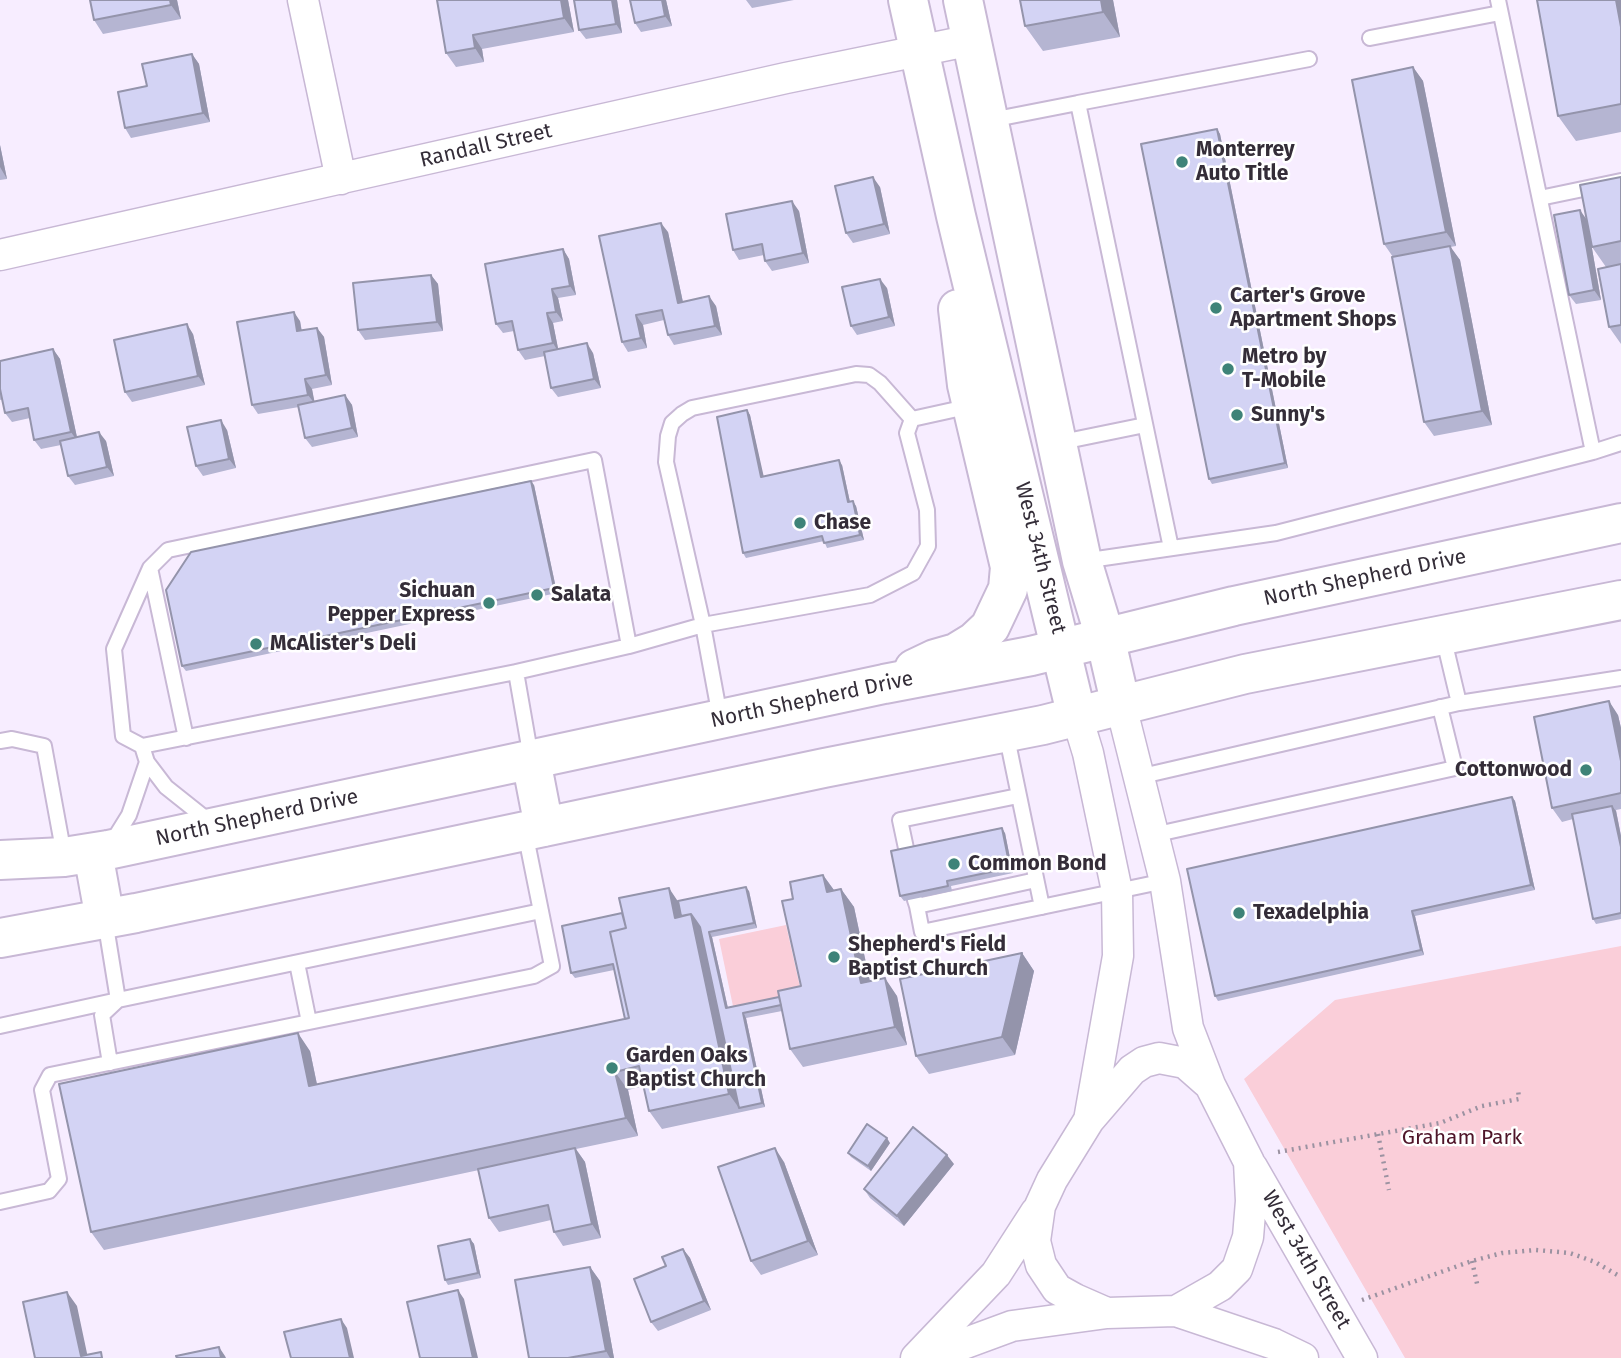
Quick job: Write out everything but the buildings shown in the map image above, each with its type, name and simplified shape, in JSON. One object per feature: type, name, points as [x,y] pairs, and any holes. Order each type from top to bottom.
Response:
[{"type":"main road","name":"West 34th Street","points":[[908,0],[956,216],[1077,718]]},
{"type":"main road","name":"West 34th Street","points":[[963,0],[1082,561],[1105,637],[1121,706]]},
{"type":"main road","points":[[884,684],[936,659],[956,653],[974,642],[989,627],[1008,589],[1010,567],[967,384],[952,262],[956,216]]},
{"type":"main road","name":"North Shepherd Drive","points":[[0,860],[88,853],[216,827],[1062,648],[1246,604],[1621,523]]},
{"type":"main road","points":[[0,938],[105,919],[1077,718],[1245,674],[1621,600]]},
{"type":"main road","points":[[531,760],[534,829]]},
{"type":"main road","points":[[88,853],[105,919]]},
{"type":"street","points":[[303,0],[341,179]]},
{"type":"street","name":"Randall Street","points":[[0,255],[773,81],[972,40]]},
{"type":"street","name":"West 34th Street","points":[[1121,706],[1165,881],[1188,1028],[1210,1085]]},
{"type":"street","name":"West 34th Street","points":[[1077,718],[1088,752],[1117,891],[1118,956],[1089,1119]]},
{"type":"street","points":[[916,1358],[996,1274],[1040,1206],[1052,1180],[1089,1119],[1132,1070],[1144,1062],[1159,1058],[1185,1063],[1210,1085],[1249,1162],[1251,1201],[1248,1237],[1237,1269],[1220,1286],[1176,1311]]},
{"type":"street","name":"West 34th Street","points":[[1249,1162],[1362,1358]]},
{"type":"street","points":[[1040,1206],[1035,1241],[1041,1265],[1058,1289],[1107,1313]]},
{"type":"street","points":[[925,1358],[1012,1326],[1107,1313],[1176,1311],[1274,1344],[1303,1358]]},
{"type":"lane","points":[[1370,38],[1499,6],[1593,452]]},
{"type":"lane","points":[[990,120],[1309,59]]},
{"type":"lane","points":[[1077,103],[1171,548]]},
{"type":"lane","points":[[1540,198],[1621,181]]},
{"type":"lane","points":[[720,719],[703,625],[667,462],[668,436],[672,424],[692,408],[856,374],[869,375],[880,383],[912,419]]},
{"type":"lane","points":[[912,419],[972,406]]},
{"type":"lane","points":[[629,646],[594,460],[168,550],[150,568],[114,649],[123,736],[142,746],[516,672],[629,646],[703,625],[870,595],[913,573],[928,546],[927,510],[907,433],[912,419]]},
{"type":"lane","points":[[1057,443],[1145,425]]},
{"type":"lane","points":[[1082,561],[1276,533],[1621,443]]},
{"type":"lane","points":[[150,568],[186,738]]},
{"type":"lane","points":[[1443,636],[1459,703]]},
{"type":"lane","points":[[516,672],[531,760]]},
{"type":"lane","points":[[1138,777],[1459,703],[1621,678]]},
{"type":"lane","points":[[1153,835],[1455,768],[1440,707]]},
{"type":"lane","points":[[1005,732],[1042,907]]},
{"type":"lane","points":[[0,741],[12,739],[44,746],[88,853],[129,815],[147,762]]},
{"type":"lane","points":[[142,746],[147,762],[166,787],[216,827]]},
{"type":"lane","points":[[907,853],[900,820],[1018,796]]},
{"type":"lane","points":[[0,1202],[48,1191],[59,1180],[42,1090],[50,1075],[534,976],[552,966],[541,911],[534,829]]},
{"type":"lane","points":[[1036,880],[916,902],[922,932],[1165,881]]},
{"type":"lane","points":[[0,1026],[541,911]]},
{"type":"lane","points":[[105,919],[118,1000]]},
{"type":"lane","points":[[297,962],[309,1022]]},
{"type":"lane","points":[[110,1063],[102,1015],[118,1000]]},
{"type":"path","points":[[1249,1162],[1270,1154],[1440,1124],[1482,1106],[1520,1099],[1518,1089]]},
{"type":"path","points":[[1378,1134],[1389,1190]]},
{"type":"path","points":[[1335,1310],[1472,1261],[1502,1253],[1550,1250],[1570,1253],[1621,1276]]},
{"type":"path","points":[[1472,1261],[1478,1288]]},
{"type":"green space","points":[[786,925],[802,996],[734,1011],[719,939]]},
{"type":"green space","name":"Graham Park","points":[[1621,946],[1621,1358],[1405,1358],[1244,1079],[1335,1000]]},
{"type":"place","name":"Monterrey Auto Title","points":[[1182,162]]},
{"type":"place","name":"Carter's Grove Apartment Shops","points":[[1216,308]]},
{"type":"place","name":"Metro by T-Mobile","points":[[1228,369]]},
{"type":"place","name":"Sunny's","points":[[1237,415]]},
{"type":"place","name":"Chase","points":[[800,523]]},
{"type":"place","name":"Salata","points":[[537,595]]},
{"type":"place","name":"Sichuan Pepper Express","points":[[489,603]]},
{"type":"place","name":"McAlister's Deli","points":[[256,644]]},
{"type":"place","name":"Cottonwood","points":[[1586,770]]},
{"type":"place","name":"Common Bond","points":[[954,864]]},
{"type":"place","name":"Texadelphia","points":[[1239,913]]},
{"type":"place","name":"Shepherd's Field Baptist Church","points":[[834,957]]},
{"type":"place","name":"Garden Oaks Baptist Church","points":[[612,1068]]}]
